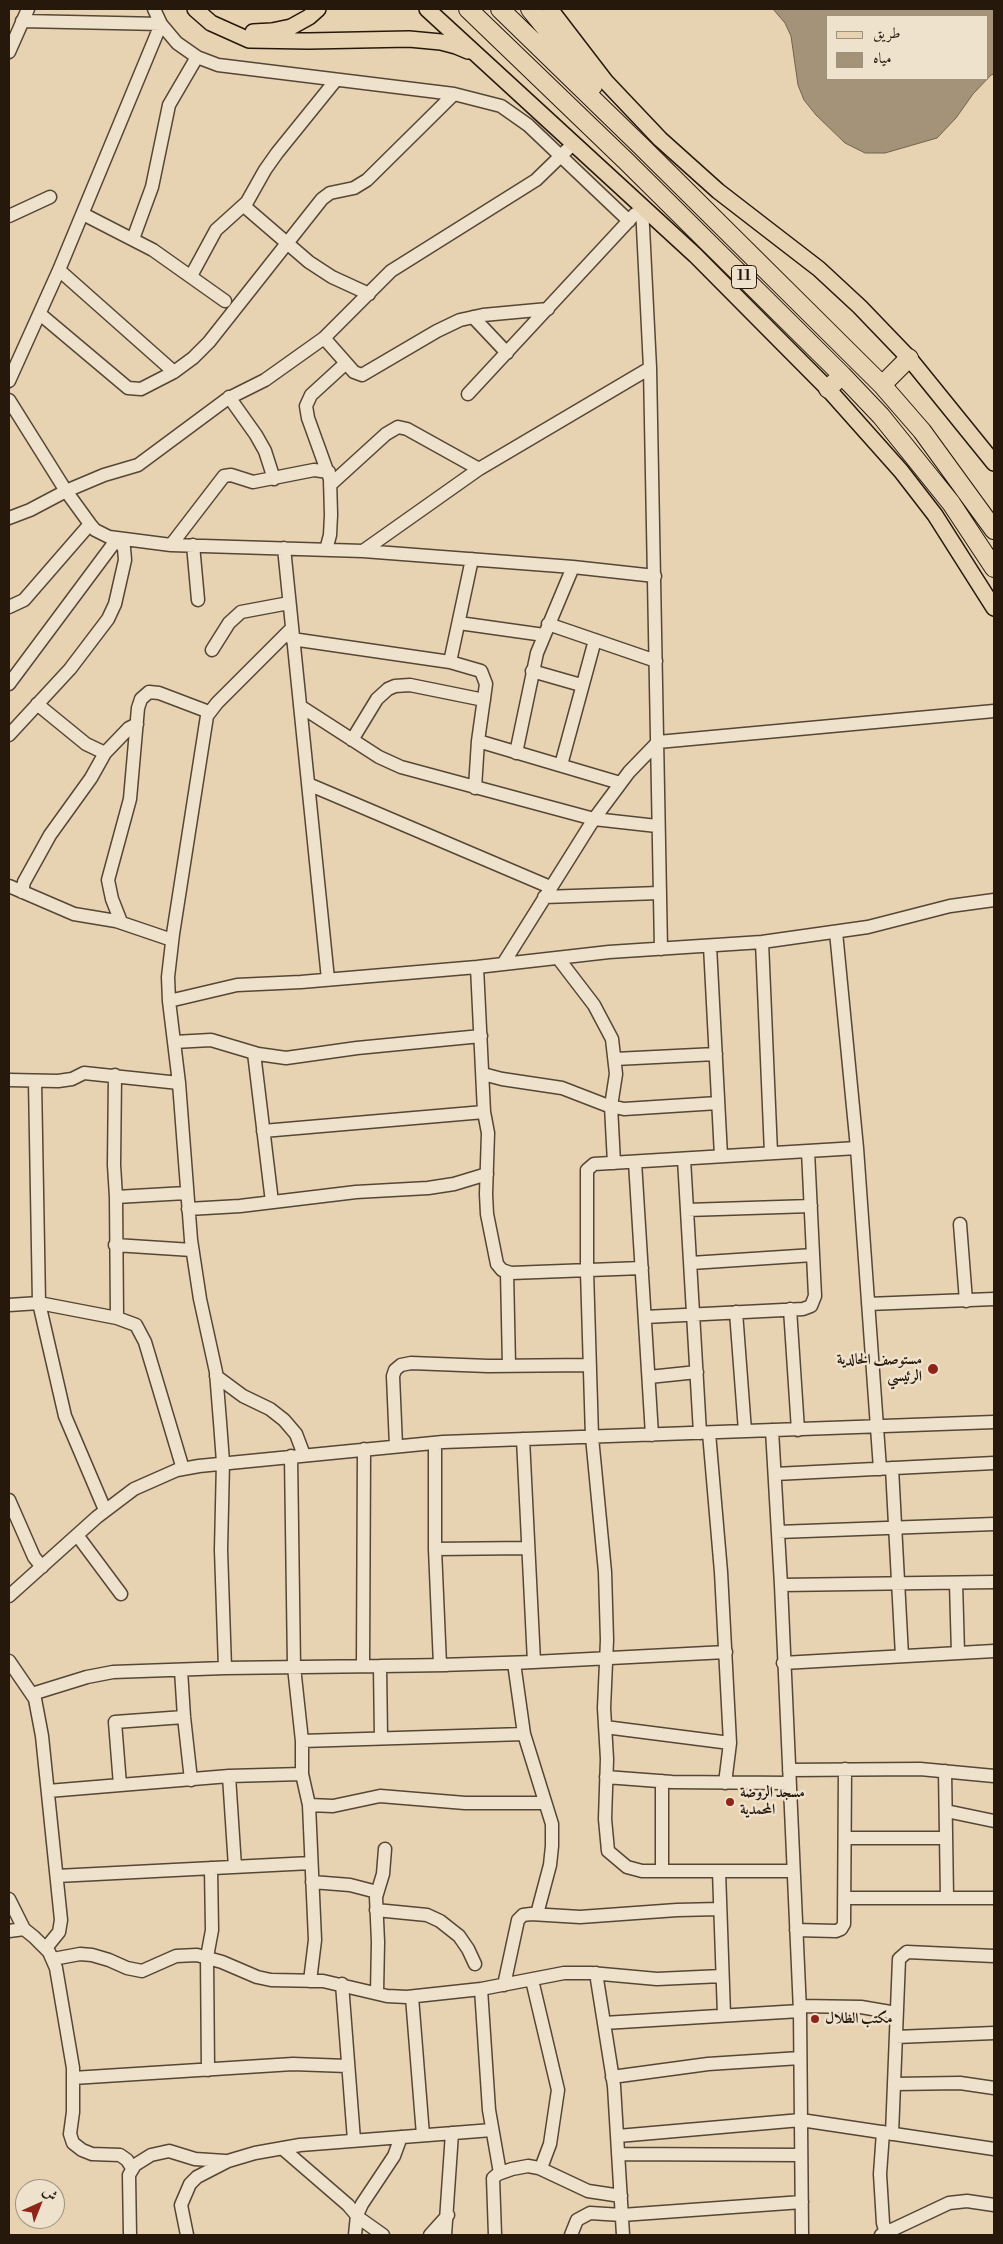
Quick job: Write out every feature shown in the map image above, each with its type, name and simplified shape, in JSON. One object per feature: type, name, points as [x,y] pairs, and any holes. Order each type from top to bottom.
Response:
[{"type":"highway","name":"11","points":[[468,9],[627,162],[842,375],[917,458],[951,503],[994,568]]},
{"type":"highway","name":"11","points":[[500,9],[642,146],[882,385],[922,431],[994,530]]},
{"type":"highway","points":[[530,9],[642,146],[627,162]]},
{"type":"highway","points":[[882,385],[909,358]]},
{"type":"highway","points":[[828,389],[842,375]]},
{"type":"main road","points":[[195,9],[224,30],[249,40],[425,40],[456,46],[484,63]]},
{"type":"main road","points":[[224,30],[255,32],[291,27],[309,17],[318,9]]},
{"type":"main road","points":[[427,9],[740,299],[866,429],[907,478],[945,530],[994,608]]},
{"type":"main road","points":[[550,9],[606,82],[660,139],[718,191],[819,269],[860,307],[909,358],[994,464]]},
{"type":"street","points":[[9,52],[28,9]]},
{"type":"street","points":[[154,9],[161,24],[176,43],[197,57],[229,67],[454,94],[491,102],[511,111],[629,221]]},
{"type":"street","points":[[22,21],[161,24]]},
{"type":"street","points":[[9,380],[83,214],[161,24]]},
{"type":"street","points":[[133,239],[152,187],[169,105],[197,57]]},
{"type":"street","points":[[191,276],[216,230],[244,206],[277,153],[336,80]]},
{"type":"street","points":[[40,314],[128,388],[141,389],[174,372],[210,342],[325,196],[335,191],[358,186],[367,180],[454,94]]},
{"type":"street","points":[[9,518],[104,475],[138,465],[229,397],[265,380],[324,338],[390,270],[536,180],[573,144]]},
{"type":"street","points":[[9,216],[50,197]]},
{"type":"street","points":[[244,206],[320,270],[368,294]]},
{"type":"street","points":[[468,394],[642,207]]},
{"type":"street","points":[[642,207],[650,368],[658,742],[657,826],[661,949]]},
{"type":"street","points":[[83,214],[133,239],[191,276],[225,301]]},
{"type":"street","points":[[59,270],[174,372]]},
{"type":"street","points":[[324,338],[358,374],[367,374],[448,325],[473,317],[548,309]]},
{"type":"street","points":[[473,317],[507,353]]},
{"type":"street","points":[[326,550],[330,535],[329,472],[308,418],[306,406],[311,395],[346,363]]},
{"type":"street","points":[[363,551],[480,469],[650,368]]},
{"type":"street","points":[[229,397],[244,416],[265,451],[274,478]]},
{"type":"street","points":[[9,400],[66,491],[90,524],[102,534],[117,539],[171,545],[363,551],[572,567],[655,576]]},
{"type":"street","points":[[330,485],[386,434],[398,428],[407,429],[480,469]]},
{"type":"street","points":[[171,545],[224,476],[229,475],[253,482],[314,470],[329,472]]},
{"type":"street","points":[[9,607],[24,600],[90,524]]},
{"type":"street","points":[[9,684],[117,539]]},
{"type":"street","points":[[9,735],[80,658],[113,611],[125,560],[124,548],[117,539]]},
{"type":"street","points":[[193,545],[198,600]]},
{"type":"street","points":[[284,548],[328,979]]},
{"type":"street","points":[[450,662],[472,559]]},
{"type":"street","points":[[516,753],[532,671],[546,629],[572,567]]},
{"type":"street","points":[[212,650],[233,619],[242,612],[289,603]]},
{"type":"street","points":[[459,623],[546,629],[595,640],[656,661]]},
{"type":"street","points":[[292,634],[450,662],[474,668],[483,674],[486,681],[478,741],[475,788]]},
{"type":"street","points":[[225,1668],[221,1550],[223,1462],[216,1376],[192,1250],[186,1193],[179,1083],[169,1001],[168,976],[204,727],[209,712],[292,634]]},
{"type":"street","points":[[562,765],[581,685],[595,640]]},
{"type":"street","points":[[532,671],[581,685]]},
{"type":"street","points":[[352,740],[377,699],[382,693],[395,686],[410,685],[484,700]]},
{"type":"street","points":[[121,922],[112,900],[108,880],[130,799],[141,699],[146,694],[152,692],[209,712]]},
{"type":"street","points":[[38,704],[86,744],[105,753]]},
{"type":"street","points":[[300,706],[379,757],[401,767],[594,819],[657,826]]},
{"type":"street","points":[[503,964],[594,819],[620,783],[658,742],[994,711]]},
{"type":"street","points":[[22,892],[24,882],[50,835],[91,778],[105,753],[124,733],[137,724]]},
{"type":"street","points":[[478,741],[620,783]]},
{"type":"street","points":[[308,784],[547,892],[659,893]]},
{"type":"street","points":[[9,886],[74,914],[121,922],[172,940]]},
{"type":"street","points":[[169,1001],[237,984],[328,979],[477,967],[609,952],[762,942],[880,925],[950,906],[994,900]]},
{"type":"street","points":[[836,932],[856,1148],[878,1427],[895,1528],[902,1656]]},
{"type":"street","points":[[762,942],[771,1153]]},
{"type":"street","points":[[710,946],[721,1156]]},
{"type":"street","points":[[558,958],[578,983],[606,1025],[612,1038],[616,1074],[612,1106],[614,1163]]},
{"type":"street","points":[[477,967],[484,1112],[488,1134],[487,1214],[496,1260],[499,1266],[507,1272],[642,1268]]},
{"type":"street","points":[[174,1042],[211,1040],[254,1053],[286,1058],[356,1048],[481,1036]]},
{"type":"street","points":[[254,1053],[272,1202]]},
{"type":"street","points":[[615,1059],[716,1054]]},
{"type":"street","points":[[9,1080],[58,1082],[72,1079],[84,1073],[179,1083]]},
{"type":"street","points":[[483,1074],[502,1079],[562,1088],[624,1109],[718,1104]]},
{"type":"street","points":[[115,1075],[114,1165],[117,1318]]},
{"type":"street","points":[[35,1081],[39,1303],[66,1416],[105,1510]]},
{"type":"street","points":[[263,1131],[484,1112]]},
{"type":"street","points":[[793,1871],[642,1871],[627,1867],[608,1850],[605,1819],[605,1572],[592,1437],[587,1271],[587,1170],[594,1164],[856,1148]]},
{"type":"street","points":[[645,1317],[790,1310],[807,1308],[814,1302],[808,1151]]},
{"type":"street","points":[[684,1158],[697,1372],[705,1433],[726,1652],[730,1743],[725,1783]]},
{"type":"street","points":[[635,1162],[652,1435]]},
{"type":"street","points":[[188,1209],[356,1192],[428,1188],[454,1184],[486,1174]]},
{"type":"street","points":[[116,1197],[186,1193]]},
{"type":"street","points":[[687,1210],[811,1206]]},
{"type":"street","points":[[960,1224],[966,1301]]},
{"type":"street","points":[[116,1245],[192,1250]]},
{"type":"street","points":[[690,1263],[813,1256]]},
{"type":"street","points":[[507,1272],[509,1366]]},
{"type":"street","points":[[868,1304],[994,1299]]},
{"type":"street","points":[[9,1305],[39,1303],[117,1318],[136,1325],[145,1342],[183,1469]]},
{"type":"street","points":[[790,1310],[798,1430]]},
{"type":"street","points":[[736,1312],[745,1431]]},
{"type":"street","points":[[396,1446],[392,1376],[397,1367],[411,1363],[509,1366],[590,1365]]},
{"type":"street","points":[[649,1377],[697,1372]]},
{"type":"street","points":[[216,1376],[242,1396],[270,1409],[284,1420],[296,1434],[298,1456],[294,1667],[302,1741],[302,1774],[308,1805],[315,1940],[310,1981]]},
{"type":"street","points":[[9,1596],[105,1510],[134,1489],[183,1469],[223,1462],[435,1443],[994,1422]]},
{"type":"street","points":[[772,1430],[781,1585],[800,2009],[802,2235]]},
{"type":"street","points":[[523,1439],[534,1662]]},
{"type":"street","points":[[435,1443],[435,1549],[440,1665]]},
{"type":"street","points":[[363,1666],[364,1449]]},
{"type":"street","points":[[775,1474],[994,1464]]},
{"type":"street","points":[[9,1500],[34,1558],[42,1567]]},
{"type":"street","points":[[778,1532],[994,1524]]},
{"type":"street","points":[[77,1534],[121,1594]]},
{"type":"street","points":[[435,1549],[528,1548]]},
{"type":"street","points":[[956,1582],[958,1653]]},
{"type":"street","points":[[781,1585],[994,1582]]},
{"type":"street","points":[[783,1663],[994,1651]]},
{"type":"street","points":[[32,1694],[86,1677],[113,1672],[225,1668],[514,1664],[606,1657],[726,1652]]},
{"type":"street","points":[[9,1661],[32,1694],[40,1717],[61,1925],[49,1954]]},
{"type":"street","points":[[440,1665],[534,1662]]},
{"type":"street","points":[[514,1664],[524,1734],[552,1824],[552,1846],[537,1914]]},
{"type":"street","points":[[380,1666],[381,1738]]},
{"type":"street","points":[[181,1670],[191,1780]]},
{"type":"street","points":[[120,1785],[115,1722],[184,1717]]},
{"type":"street","points":[[605,1727],[730,1743]]},
{"type":"street","points":[[302,1741],[524,1734]]},
{"type":"street","points":[[606,1777],[725,1783],[845,1769],[920,1769],[994,1776]]},
{"type":"street","points":[[796,1930],[841,1929],[845,1919],[845,1769]]},
{"type":"street","points":[[945,1771],[947,1898]]},
{"type":"street","points":[[48,1791],[229,1776],[302,1774]]},
{"type":"street","points":[[229,1776],[235,1867]]},
{"type":"street","points":[[662,1781],[662,1870]]},
{"type":"street","points":[[308,1805],[333,1806],[380,1796],[465,1803],[545,1804]]},
{"type":"street","points":[[946,1810],[994,1821]]},
{"type":"street","points":[[845,1838],[946,1838]]},
{"type":"street","points":[[377,1993],[377,1892],[383,1874],[385,1850]]},
{"type":"street","points":[[56,1876],[311,1863]]},
{"type":"street","points":[[208,2070],[207,1957],[212,1930],[210,1868]]},
{"type":"street","points":[[719,1871],[724,2015]]},
{"type":"street","points":[[312,1882],[350,1885],[377,1892]]},
{"type":"street","points":[[844,1898],[994,1898]]},
{"type":"street","points":[[9,1899],[24,1929],[49,1954],[61,1992],[73,2078],[73,2112],[70,2134],[73,2143],[82,2150],[92,2154],[120,2155],[127,2160],[132,2168]]},
{"type":"street","points":[[504,1985],[518,1920],[527,1914],[580,1917],[720,1909]]},
{"type":"street","points":[[376,1910],[427,1915],[440,1921],[459,1936],[475,1964]]},
{"type":"street","points":[[9,1931],[24,1929]]},
{"type":"street","points":[[994,1956],[910,1952],[903,1954],[898,1963],[895,2084],[880,2174],[884,2234],[949,2203],[967,2201],[994,2205]]},
{"type":"street","points":[[49,1954],[92,1955],[126,1968],[142,1971],[176,1956],[207,1957],[257,1977],[271,1980],[342,1984],[377,1993],[412,1996],[481,1989],[564,1972],[657,1979],[722,1976]]},
{"type":"street","points":[[596,1973],[612,2077],[618,2136],[623,2235]]},
{"type":"street","points":[[532,1980],[558,2090],[550,2144],[541,2168]]},
{"type":"street","points":[[342,1984],[354,2140]]},
{"type":"street","points":[[481,1989],[492,2130],[500,2173]]},
{"type":"street","points":[[412,1996],[423,2135]]},
{"type":"street","points":[[604,2023],[800,2009],[861,2007],[896,2013]]},
{"type":"street","points":[[896,2037],[994,2033]]},
{"type":"street","points":[[612,2077],[708,2064],[800,2058]]},
{"type":"street","points":[[73,2078],[293,2064],[347,2066]]},
{"type":"street","points":[[895,2084],[960,2083],[994,2088]]},
{"type":"street","points":[[618,2136],[801,2120],[994,2149]]},
{"type":"street","points":[[187,2235],[181,2205],[190,2184],[203,2173],[228,2161],[282,2148],[354,2140],[492,2130]]},
{"type":"street","points":[[445,2235],[448,2215],[452,2133]]},
{"type":"street","points":[[354,2235],[357,2215],[394,2156],[402,2137]]},
{"type":"street","points":[[282,2148],[357,2215],[383,2235]]},
{"type":"street","points":[[130,2235],[128,2196],[129,2175],[132,2168],[151,2155],[169,2151],[195,2159],[228,2161]]},
{"type":"street","points":[[618,2154],[802,2155]]},
{"type":"street","points":[[495,2235],[493,2180],[500,2173],[521,2166],[541,2168],[588,2191],[621,2196]]},
{"type":"street","points":[[571,2235],[576,2222],[586,2214],[622,2215],[802,2202]]},
{"type":"street","points":[[430,2235],[448,2215]]},
{"type":"water","points":[[773,9],[994,9],[994,74],[988,78],[988,15],[826,15],[826,80],[986,80],[973,94],[956,118],[937,138],[885,153],[865,153],[845,143],[816,115],[804,100],[798,85],[791,36],[785,23]]},
{"type":"place","name":"مستوصف الخالدية الرئيسي","points":[[933,1369]]},
{"type":"place","name":"مسجد الروضة المحمدية","points":[[730,1802]]},
{"type":"place","name":"مكتب الظلال","points":[[815,2019]]}]
